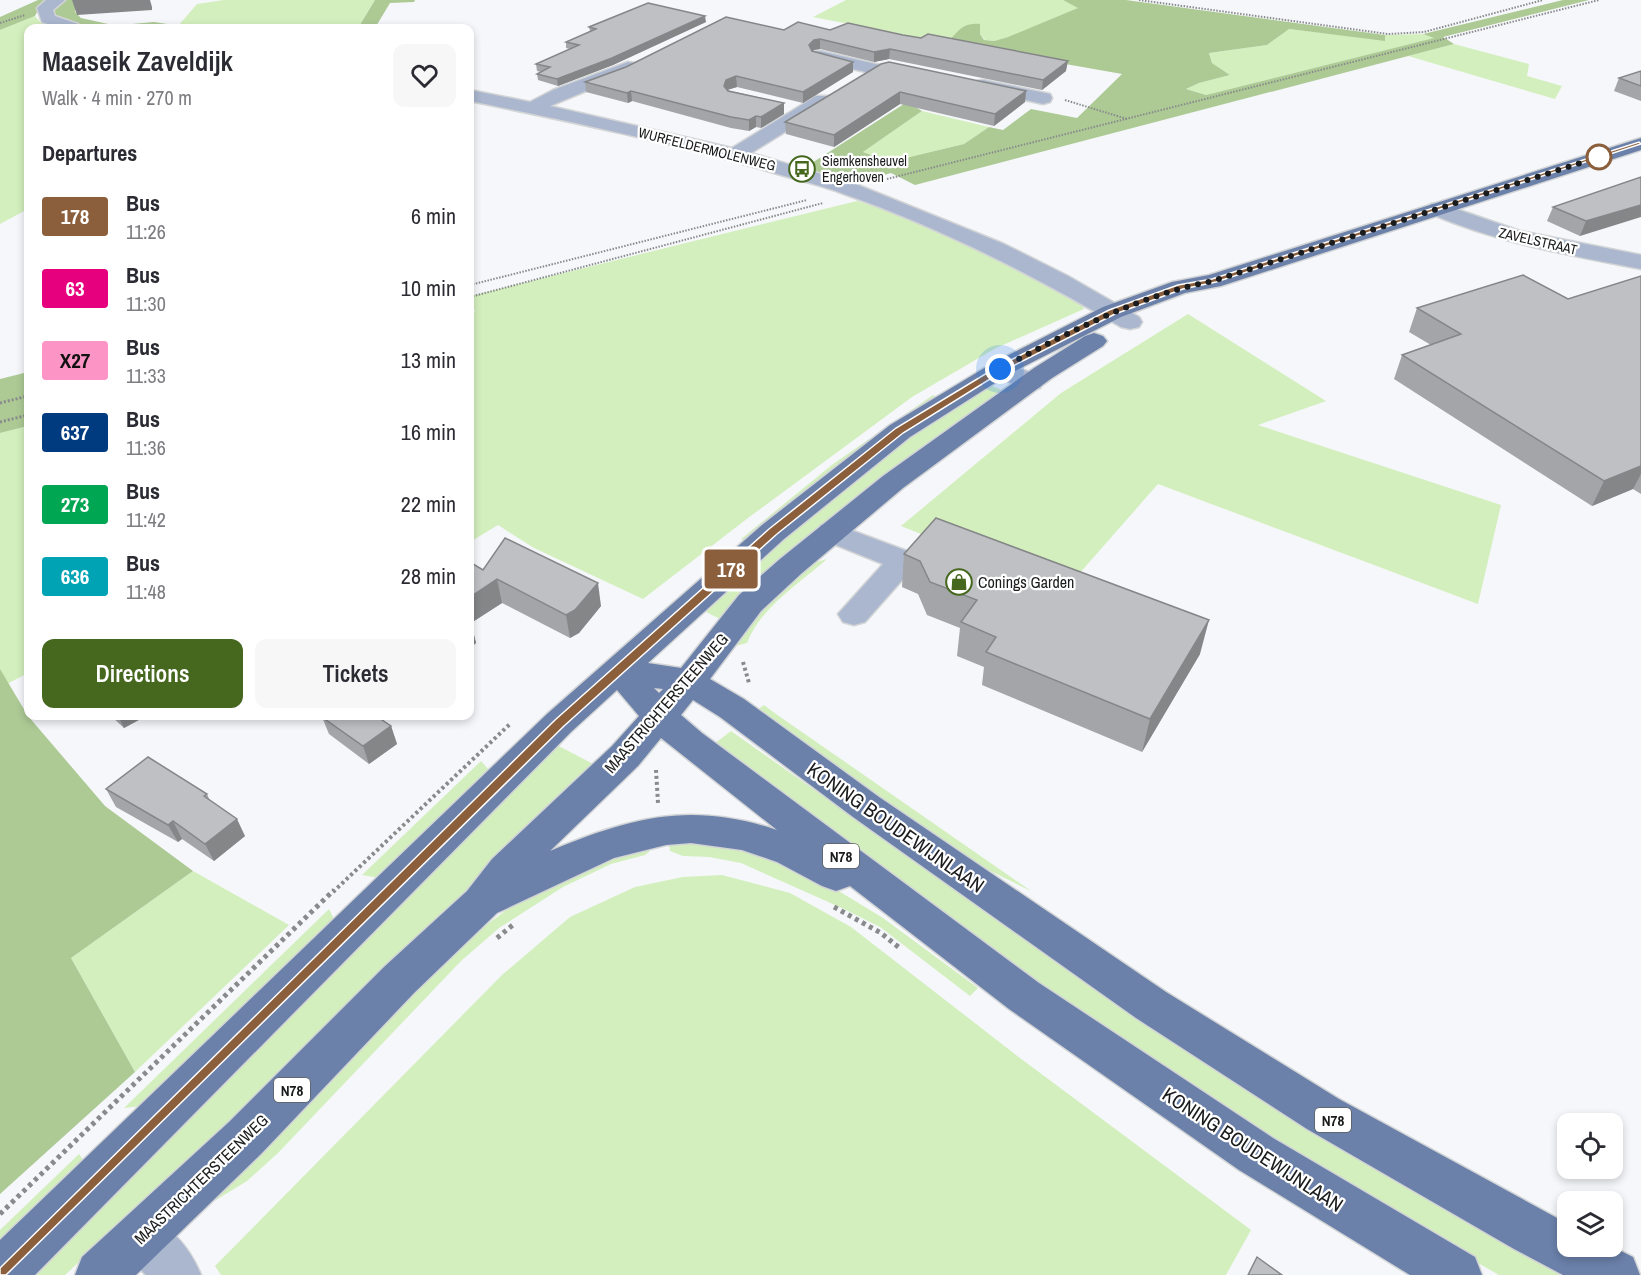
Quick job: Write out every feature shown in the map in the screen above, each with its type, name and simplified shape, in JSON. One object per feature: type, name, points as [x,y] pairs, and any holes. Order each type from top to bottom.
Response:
[{"type":"main road","name":"MAASTRICHTERSTEENWEG","points":[[0,1275],[559,723],[773,532],[900,430],[1000,369],[1121,317],[1180,287],[1213,281],[1641,144]]},
{"type":"main road","name":"MAASTRICHTERSTEENWEG","points":[[100,1275],[245,1138],[399,980],[488,922],[506,870],[625,756],[689,682],[750,603],[831,532],[893,482],[1031,382],[1095,340],[1121,317]]},
{"type":"main road","name":"KONING BOUDEWIJNLAAN","points":[[618,669],[689,682],[732,708],[866,807],[1043,932],[1171,1018],[1323,1114],[1531,1232],[1615,1275]]},
{"type":"main road","name":"KONING BOUDEWIJNLAAN","points":[[618,669],[659,716],[689,742],[1024,996],[1256,1154],[1457,1275]]},
{"type":"main road","points":[[488,922],[581,856],[640,835],[691,829],[748,836],[777,844],[812,860],[960,960],[1024,996]]},
{"type":"street","points":[[57,0],[45,8],[48,19],[61,24]]},
{"type":"street","points":[[820,56],[882,67],[854,81]]},
{"type":"street","points":[[533,108],[559,94],[642,60]]},
{"type":"street","points":[[962,80],[1043,98]]},
{"type":"street","points":[[735,155],[834,93]]},
{"type":"street","name":"WURFELDERMOLENWEG","points":[[474,97],[533,108],[735,155],[856,191],[996,249],[1060,281],[1121,317]]},
{"type":"street","points":[[782,106],[805,111]]},
{"type":"street","name":"ZAVELSTRAAT","points":[[1438,209],[1493,230],[1641,262]]},
{"type":"street","points":[[1000,369],[1031,382]]},
{"type":"street","points":[[831,532],[904,561],[854,614]]},
{"type":"street","points":[[141,1237],[165,1260],[176,1275]]},
{"type":"path","points":[[1140,0],[1388,34],[1424,32],[1543,0]]},
{"type":"path","points":[[474,296],[1127,119],[1599,0]]},
{"type":"path","points":[[1043,98],[1059,98],[1127,119]]},
{"type":"path","points":[[474,284],[856,191]]},
{"type":"path","points":[[0,403],[24,397]]},
{"type":"path","points":[[0,422],[24,416]]},
{"type":"path","name":"MAASTRICHTERSTEENWEG","points":[[743,659],[744,672],[752,687]]},
{"type":"path","points":[[0,1214],[460,768],[514,721]]},
{"type":"path","points":[[656,770],[659,815]]},
{"type":"path","points":[[826,903],[881,933],[908,954]]},
{"type":"path","points":[[488,922],[521,920]]},
{"type":"green space","points":[[38,0],[52,0],[39,8],[35,16],[0,30],[0,17]]},
{"type":"green space","points":[[64,0],[77,0],[75,12],[81,18],[108,24],[74,24],[61,20],[51,13]]},
{"type":"green space","points":[[224,0],[375,0],[360,24],[180,24],[197,4]]},
{"type":"green space","points":[[375,0],[415,0],[414,2],[390,3],[377,24],[360,24]]},
{"type":"green space","points":[[846,0],[1063,0],[1078,7],[1075,11],[994,41],[985,40],[980,34],[980,26],[947,43],[813,17]]},
{"type":"green space","points":[[1063,0],[1126,0],[1385,35],[1385,41],[1289,29],[1267,45],[1209,53],[1212,63],[1230,75],[1186,89],[1206,95],[1434,38],[1423,34],[1563,0],[1589,0],[1443,37],[1454,44],[915,185],[891,173],[855,183],[804,168],[907,102],[922,111],[863,152],[889,162],[964,144],[989,127],[1003,130],[1031,109],[1077,118],[1122,74],[947,43],[961,28],[969,24],[980,24],[980,34],[984,40],[994,41],[1078,8]]},
{"type":"green space","points":[[35,16],[44,24],[24,24],[24,211],[0,224],[0,30]]},
{"type":"green space","points":[[154,22],[167,24],[132,24]]},
{"type":"green space","points":[[1288,29],[1385,40],[1385,35],[1423,34],[1435,38],[1206,95],[1186,89],[1230,75],[1212,63],[1209,53],[1267,45]]},
{"type":"green space","points":[[1454,44],[1529,64],[1527,76],[1562,86],[1555,99],[1408,56]]},
{"type":"green space","points":[[922,111],[989,127],[964,144],[889,162],[863,152]]},
{"type":"green space","points":[[857,201],[915,220],[1001,258],[1055,288],[1081,304],[1084,309],[996,348],[912,397],[643,599],[534,548],[498,525],[474,540],[474,295]]},
{"type":"green space","points":[[1188,314],[1326,401],[1258,425],[1501,505],[1478,604],[1158,484],[1064,591],[901,526],[1061,393]]},
{"type":"green space","points":[[24,373],[24,427],[0,433],[0,379]]},
{"type":"green space","points":[[985,383],[1004,391],[722,620],[704,611],[750,568],[854,481],[896,441]]},
{"type":"green space","points":[[933,395],[938,398],[748,542],[741,539],[833,464]]},
{"type":"green space","points":[[24,427],[24,675],[7,684],[0,669],[0,433]]},
{"type":"green space","points":[[827,559],[771,607],[753,630],[747,643],[732,647],[743,628],[800,567]]},
{"type":"green space","points":[[0,669],[24,709],[24,720],[31,720],[105,806],[193,871],[71,958],[135,1072],[0,1194]]},
{"type":"green space","points":[[764,705],[1031,891],[974,863],[757,710]]},
{"type":"green space","points":[[731,731],[1074,973],[1569,1275],[1499,1275],[1333,1180],[1027,976],[710,747]]},
{"type":"green space","points":[[551,742],[599,767],[186,1163],[65,1275],[20,1275]]},
{"type":"green space","points":[[481,761],[490,771],[380,878],[362,875]]},
{"type":"green space","points":[[691,841],[748,847],[824,882],[883,918],[978,988],[970,996],[880,927],[741,863],[709,857],[683,856],[670,851],[669,843]]},
{"type":"green space","points":[[652,845],[645,855],[611,864],[563,887],[499,928],[461,961],[278,1153],[247,1181],[211,1203],[444,962],[477,932],[517,902],[617,853]]},
{"type":"green space","points":[[193,871],[289,925],[135,1072],[71,958]]},
{"type":"green space","points":[[722,875],[790,893],[851,927],[1020,1058],[1251,1230],[1226,1275],[221,1275],[215,1266],[502,975],[570,917],[635,887],[683,877]]},
{"type":"green space","points":[[329,909],[336,923],[150,1105],[124,1108]]},
{"type":"green space","points":[[79,1154],[89,1168],[0,1254],[0,1230]]},
{"type":"building","points":[[648,3],[705,16],[612,58],[557,79],[537,74],[550,67],[536,64],[579,45],[566,42],[596,29],[589,27]]},
{"type":"building","points":[[726,17],[784,30],[798,22],[830,30],[848,23],[921,38],[928,34],[1068,61],[1043,80],[890,49],[874,52],[820,39],[814,40],[809,45],[812,51],[853,62],[803,92],[736,76],[726,80],[724,86],[728,91],[784,103],[761,117],[756,116],[749,120],[585,82],[626,67]]},
{"type":"building","points":[[889,62],[1026,91],[995,114],[900,92],[834,135],[785,122],[881,64]]},
{"type":"building","points":[[1641,71],[1641,86],[1619,78]]},
{"type":"building","points":[[1641,177],[1641,205],[1586,221],[1553,207]]},
{"type":"building","points":[[1523,275],[1568,299],[1641,276],[1641,466],[1604,481],[1402,355],[1461,334],[1417,308]]},
{"type":"building","points":[[936,518],[1209,620],[1150,719],[986,652],[996,637],[961,622],[977,600],[930,582],[920,561],[904,554]]},
{"type":"building","points":[[505,538],[598,583],[575,610],[566,615],[497,579],[474,594],[474,564],[483,570]]},
{"type":"building","points":[[326,720],[382,720],[391,726],[363,746]]},
{"type":"building","points":[[148,757],[207,794],[204,796],[237,819],[205,844],[173,821],[168,825],[106,789]]},
{"type":"building","points":[[1257,1257],[1282,1275],[1248,1275]]},
{"type":"bus line","name":"178","points":[[0,1275],[559,723],[667,624],[773,532],[900,430],[1000,369],[1112,312],[1180,287],[1213,281],[1641,144]]},
{"type":"place","name":"Siemkensheuvel Engerhoven","points":[[802,169]]},
{"type":"place","name":"Conings Garden","points":[[959,582]]},
{"type":"route","points":[[1000,369],[1112,312],[1180,287],[1213,281],[1599,157]]}]
